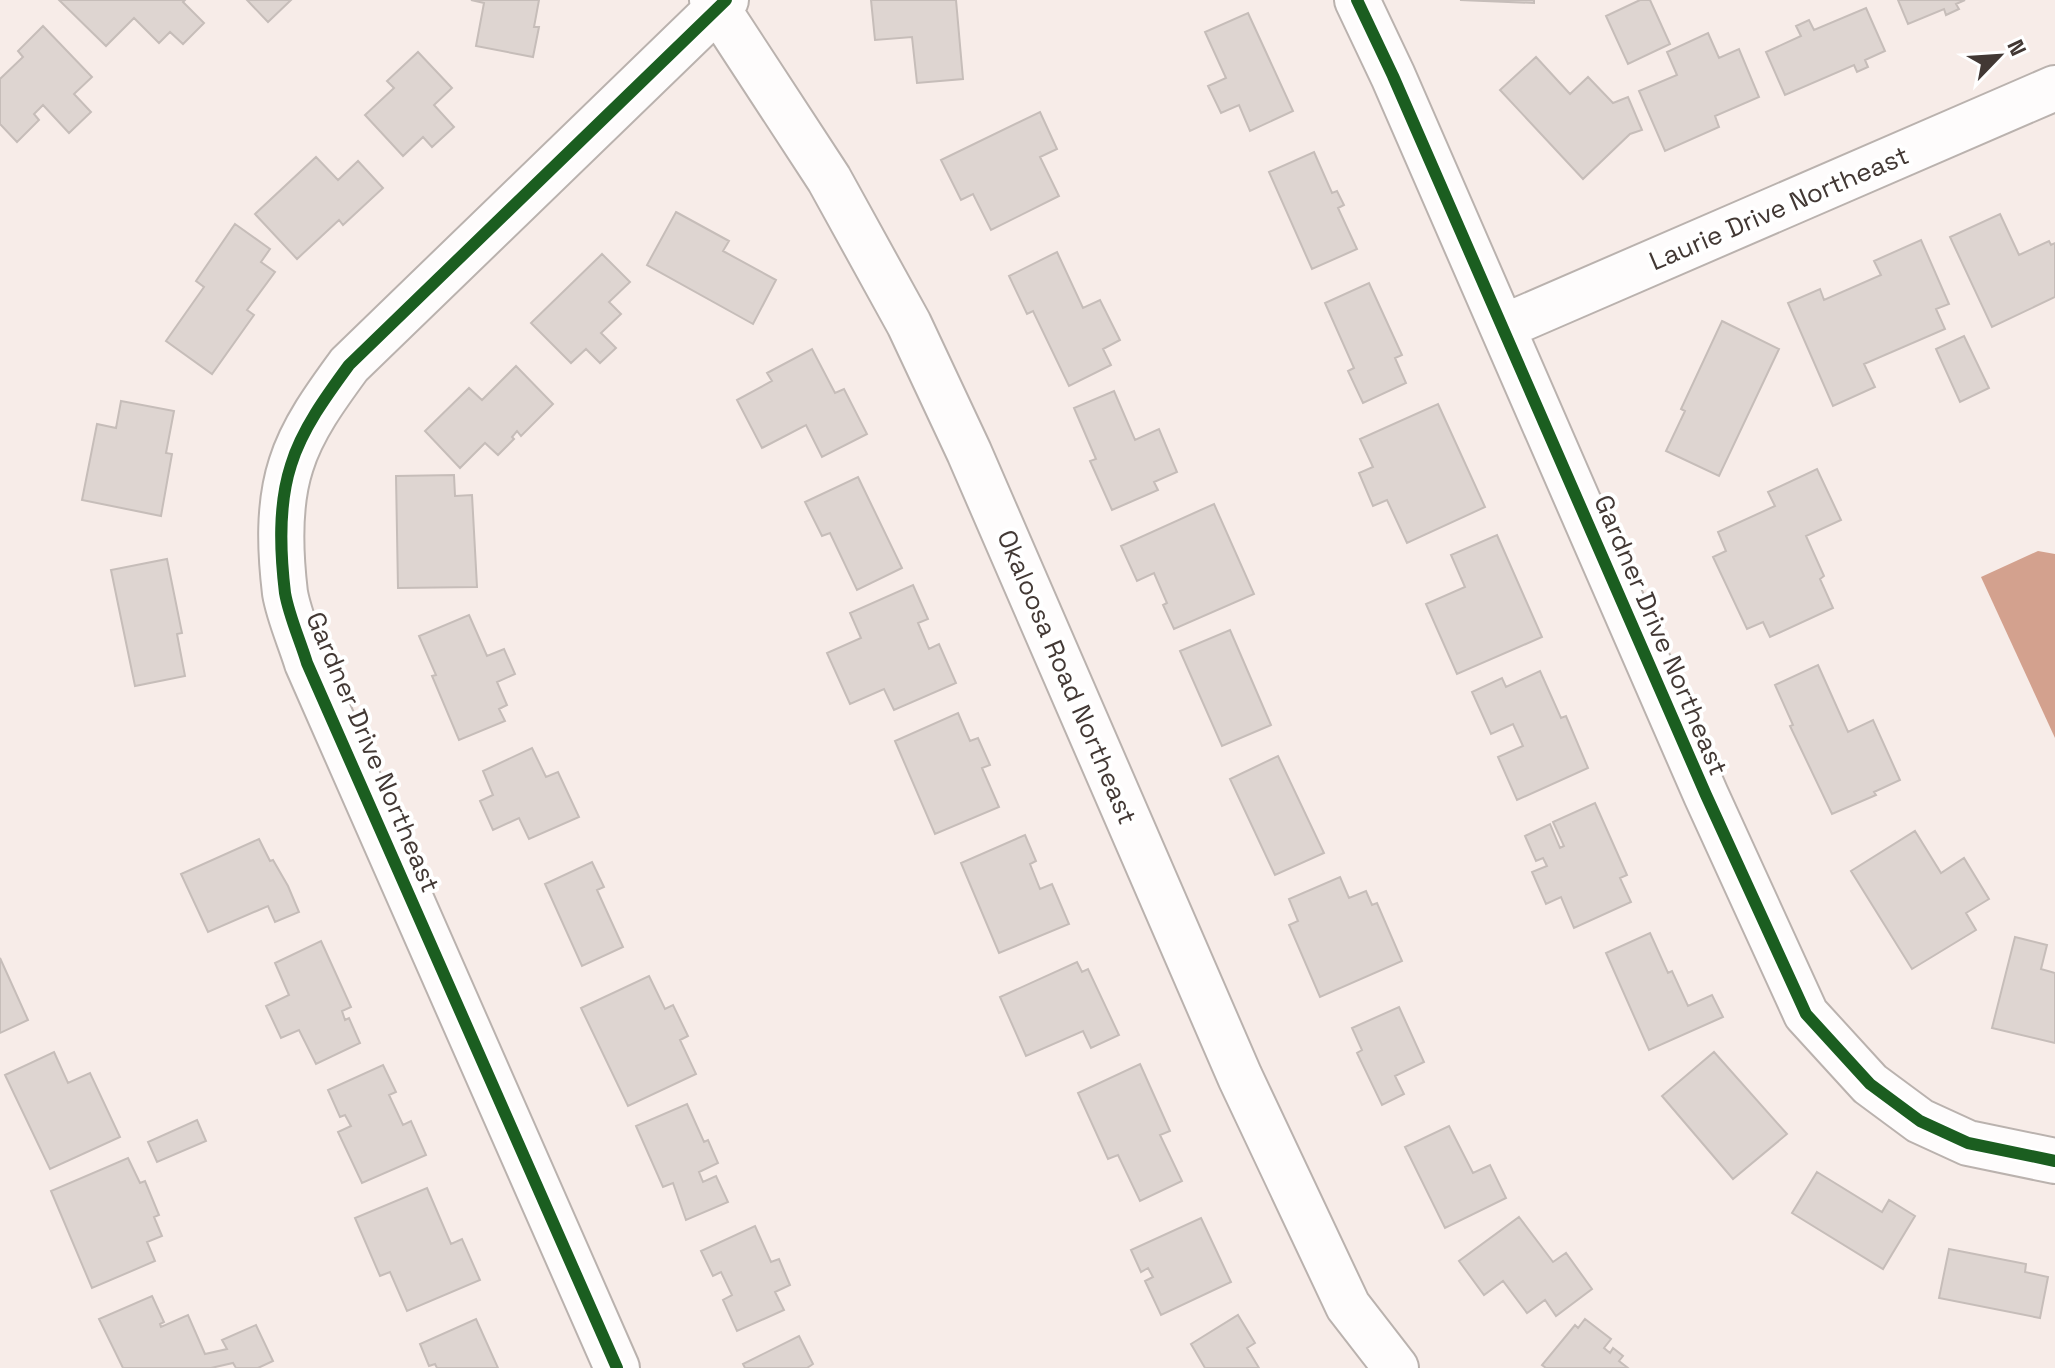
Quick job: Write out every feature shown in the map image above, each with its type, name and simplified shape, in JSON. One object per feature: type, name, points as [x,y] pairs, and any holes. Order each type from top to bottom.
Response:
[{"type":"street","name":"Gardner Drive Northeast","points":[[1357,0],[1706,795],[1806,1014],[1870,1084],[1920,1121],[1968,1143],[2055,1161]]},
{"type":"street","name":"Gardner Drive Northeast","points":[[617,1368],[307,663],[286,595],[282,522],[291,464],[318,408],[349,365],[718,3]]},
{"type":"street","name":"Okaloosa Road Northeast","points":[[718,3],[829,179],[909,324],[969,452],[1240,1077],[1348,1306],[1396,1368]]},
{"type":"street","name":"Laurie Drive Northeast","points":[[1503,327],[2055,88]]},
{"type":"shaded area","points":[[2038,551],[2055,554],[2055,738],[1981,577]]},
{"type":"building","points":[[59,0],[185,0],[183,2],[204,23],[183,44],[170,32],[159,43],[134,18],[106,46]]},
{"type":"building","points":[[247,0],[291,0],[268,22]]},
{"type":"building","points":[[471,0],[539,0],[534,27],[539,27],[533,57],[476,46],[484,3]]},
{"type":"building","points":[[871,0],[956,0],[963,79],[917,83],[912,37],[875,40]]},
{"type":"building","points":[[1460,0],[1534,0],[1534,3]]},
{"type":"building","points":[[1640,0],[1650,0],[1670,44],[1628,64],[1606,16]]},
{"type":"building","points":[[1898,0],[1965,0],[1956,4],[1959,9],[1946,15],[1944,9],[1908,24]]},
{"type":"building","points":[[1866,8],[1885,51],[1865,60],[1868,67],[1857,72],[1854,65],[1785,95],[1766,52],[1801,36],[1796,26],[1809,20],[1814,30]]},
{"type":"building","points":[[1248,13],[1293,111],[1250,131],[1239,105],[1221,113],[1208,86],[1226,78],[1205,32]]},
{"type":"building","points":[[43,26],[92,77],[74,94],[91,112],[69,133],[43,105],[34,114],[39,120],[17,142],[0,124],[0,79],[23,57],[18,51]]},
{"type":"building","points":[[1708,33],[1719,58],[1739,49],[1759,97],[1715,116],[1719,127],[1665,151],[1639,91],[1677,75],[1667,52]]},
{"type":"building","points":[[418,52],[452,88],[434,105],[454,127],[432,147],[423,137],[403,156],[365,115],[394,88],[387,81]]},
{"type":"building","points":[[1536,57],[1570,94],[1588,77],[1613,103],[1628,97],[1642,130],[1630,134],[1583,179],[1500,90]]},
{"type":"building","points":[[1040,112],[1057,149],[1040,157],[1059,196],[991,230],[973,194],[961,200],[941,160]]},
{"type":"building","points":[[1314,152],[1332,193],[1337,191],[1344,205],[1338,208],[1357,249],[1312,269],[1269,172]]},
{"type":"building","points":[[316,157],[338,180],[358,161],[383,188],[343,225],[339,220],[297,259],[255,214]]},
{"type":"building","points":[[676,212],[729,241],[723,251],[776,280],[753,324],[647,265]]},
{"type":"building","points":[[2000,214],[2019,255],[2049,241],[2051,245],[2055,243],[2055,297],[1992,327],[1950,237]]},
{"type":"building","points":[[235,224],[270,249],[261,262],[275,272],[247,310],[254,315],[212,374],[166,341],[204,287],[196,281]]},
{"type":"building","points":[[1921,240],[1949,304],[1936,309],[1945,329],[1864,364],[1875,387],[1833,406],[1788,303],[1820,289],[1824,300],[1881,275],[1874,261]]},
{"type":"building","points":[[1057,252],[1083,308],[1100,300],[1120,340],[1103,349],[1111,365],[1069,386],[1033,311],[1027,314],[1009,276]]},
{"type":"building","points":[[602,254],[630,282],[609,302],[621,314],[601,333],[616,348],[600,363],[586,349],[571,363],[531,323]]},
{"type":"building","points":[[1369,283],[1402,355],[1395,358],[1406,383],[1363,403],[1348,371],[1354,368],[1325,303]]},
{"type":"building","points":[[1722,321],[1779,349],[1719,476],[1666,451],[1685,411],[1681,409]]},
{"type":"building","points":[[1964,336],[1989,388],[1960,402],[1936,349]]},
{"type":"building","points":[[812,349],[835,393],[844,389],[867,434],[822,457],[806,425],[762,448],[737,400],[772,381],[767,373]]},
{"type":"building","points":[[516,366],[553,404],[521,436],[517,431],[512,437],[514,439],[498,455],[485,443],[460,468],[425,431],[469,388],[482,400]]},
{"type":"building","points":[[1114,391],[1135,440],[1159,429],[1177,472],[1154,482],[1158,490],[1112,510],[1090,461],[1096,459],[1074,408]]},
{"type":"building","points":[[121,401],[174,411],[166,453],[172,454],[161,516],[82,500],[97,424],[116,428]]},
{"type":"building","points":[[1438,404],[1485,507],[1407,543],[1387,500],[1373,506],[1359,473],[1373,467],[1360,439]]},
{"type":"building","points":[[1817,469],[1841,520],[1806,536],[1824,576],[1820,579],[1833,608],[1770,637],[1763,622],[1747,629],[1713,557],[1726,551],[1718,532],[1775,506],[1768,492]]},
{"type":"building","points":[[454,475],[455,496],[472,495],[477,587],[398,588],[396,476]]},
{"type":"building","points":[[858,477],[902,568],[857,590],[830,533],[822,536],[805,502]]},
{"type":"building","points":[[1214,504],[1254,594],[1174,629],[1154,573],[1137,581],[1121,546]]},
{"type":"building","points":[[1497,535],[1542,637],[1457,674],[1426,604],[1465,587],[1451,555]]},
{"type":"building","points":[[167,559],[182,633],[177,634],[185,676],[135,686],[111,570]]},
{"type":"building","points":[[913,585],[928,619],[918,623],[929,649],[939,644],[956,683],[894,710],[884,689],[850,704],[827,653],[861,638],[850,613]]},
{"type":"building","points":[[469,615],[487,656],[504,649],[515,674],[497,682],[507,705],[499,709],[505,721],[459,740],[419,636]]},
{"type":"building","points":[[1230,630],[1271,725],[1222,746],[1180,651]]},
{"type":"building","points":[[1818,665],[1848,732],[1873,720],[1900,780],[1874,792],[1876,795],[1832,814],[1790,726],[1793,725],[1775,685]]},
{"type":"building","points":[[1540,671],[1561,718],[1566,716],[1588,768],[1517,800],[1498,757],[1523,746],[1513,724],[1491,734],[1472,692],[1502,678],[1506,687]]},
{"type":"building","points":[[958,713],[970,741],[978,738],[990,765],[982,768],[999,807],[935,834],[895,741]]},
{"type":"building","points":[[532,748],[546,777],[558,772],[579,817],[529,839],[519,818],[493,830],[480,801],[493,795],[483,771]]},
{"type":"building","points":[[1278,756],[1324,853],[1275,875],[1230,779]]},
{"type":"building","points":[[1595,803],[1627,875],[1620,878],[1631,902],[1574,928],[1561,897],[1546,904],[1532,872],[1547,866],[1543,858],[1536,861],[1525,836],[1550,824],[1560,848],[1564,846],[1553,822]]},
{"type":"building","points":[[1915,831],[1941,873],[1964,858],[1989,899],[1966,913],[1976,930],[1912,969],[1851,871]]},
{"type":"building","points":[[1025,835],[1036,861],[1030,864],[1040,889],[1052,884],[1069,924],[999,953],[961,863]]},
{"type":"building","points":[[259,839],[288,886],[299,912],[275,922],[268,906],[208,932],[181,874]]},
{"type":"building","points":[[592,862],[604,887],[597,890],[623,947],[582,966],[545,884]]},
{"type":"building","points":[[1340,877],[1349,898],[1366,891],[1372,905],[1377,903],[1402,961],[1320,997],[1289,925],[1298,921],[1289,899]]},
{"type":"building","points":[[1650,933],[1668,973],[1672,971],[1688,1006],[1712,995],[1723,1017],[1649,1050],[1606,953]]},
{"type":"building","points":[[2015,937],[2047,945],[2041,969],[2055,973],[2055,1043],[1992,1028]]},
{"type":"building","points":[[321,941],[351,1007],[342,1011],[345,1020],[349,1018],[360,1043],[316,1064],[299,1030],[281,1038],[266,1006],[289,995],[275,963]]},
{"type":"building","points":[[0,958],[28,1020],[0,1033]]},
{"type":"building","points":[[1077,962],[1082,972],[1088,969],[1119,1035],[1091,1048],[1083,1031],[1026,1056],[1000,997]]},
{"type":"building","points":[[649,976],[665,1009],[673,1005],[688,1036],[680,1040],[696,1074],[628,1106],[581,1008]]},
{"type":"building","points":[[1399,1007],[1424,1062],[1395,1076],[1404,1094],[1382,1105],[1357,1053],[1362,1050],[1352,1028]]},
{"type":"building","points":[[54,1052],[68,1083],[90,1073],[120,1137],[50,1169],[5,1075]]},
{"type":"building","points":[[1714,1052],[1787,1134],[1733,1179],[1662,1096]]},
{"type":"building","points":[[1140,1064],[1170,1131],[1160,1135],[1182,1181],[1140,1201],[1118,1155],[1108,1159],[1078,1093]]},
{"type":"building","points":[[383,1065],[396,1092],[389,1095],[403,1125],[411,1121],[426,1155],[362,1183],[338,1132],[351,1126],[345,1115],[340,1117],[328,1090]]},
{"type":"building","points":[[687,1104],[704,1142],[708,1140],[718,1163],[699,1172],[703,1182],[716,1176],[728,1202],[686,1220],[673,1183],[663,1187],[636,1126]]},
{"type":"building","points":[[197,1120],[206,1141],[157,1162],[148,1142]]},
{"type":"building","points":[[1449,1126],[1473,1173],[1490,1165],[1506,1198],[1445,1228],[1405,1147]]},
{"type":"building","points":[[128,1158],[140,1183],[145,1181],[159,1215],[154,1217],[162,1236],[147,1242],[155,1261],[92,1288],[51,1191]]},
{"type":"building","points":[[1817,1172],[1882,1212],[1889,1200],[1915,1216],[1883,1269],[1792,1213]]},
{"type":"building","points":[[427,1188],[451,1244],[462,1239],[480,1280],[407,1311],[390,1272],[380,1276],[355,1218]]},
{"type":"building","points":[[1519,1217],[1553,1262],[1566,1253],[1592,1289],[1556,1316],[1545,1300],[1527,1313],[1503,1281],[1484,1295],[1459,1261]]},
{"type":"building","points":[[1201,1218],[1231,1282],[1161,1315],[1145,1281],[1153,1277],[1148,1268],[1141,1272],[1131,1250]]},
{"type":"building","points":[[755,1226],[771,1262],[779,1259],[790,1285],[775,1292],[784,1310],[737,1331],[723,1300],[732,1295],[721,1272],[713,1276],[701,1251]]},
{"type":"building","points":[[1949,1249],[2026,1264],[2025,1272],[2048,1277],[2040,1318],[1939,1298]]},
{"type":"building","points":[[152,1296],[164,1322],[160,1324],[161,1327],[188,1315],[205,1354],[227,1349],[222,1340],[256,1325],[273,1361],[258,1368],[236,1368],[233,1363],[211,1368],[123,1368],[99,1319]]},
{"type":"building","points":[[1238,1315],[1255,1343],[1247,1348],[1259,1368],[1205,1368],[1191,1344]]},
{"type":"building","points":[[476,1319],[498,1368],[429,1366],[420,1344]]},
{"type":"building","points":[[1585,1319],[1611,1339],[1604,1348],[1610,1353],[1613,1348],[1623,1356],[1619,1361],[1628,1368],[1546,1368],[1542,1365],[1575,1325],[1578,1328]]},
{"type":"building","points":[[799,1336],[813,1364],[807,1368],[745,1368],[743,1364]]},
{"type":"cycle path","points":[[617,1368],[307,663],[285,593],[282,512],[291,465],[302,438],[349,365],[726,0]]},
{"type":"cycle path","points":[[1357,0],[1393,76],[1706,795],[1806,1014],[1870,1084],[1920,1121],[1968,1143],[2055,1161]]}]
